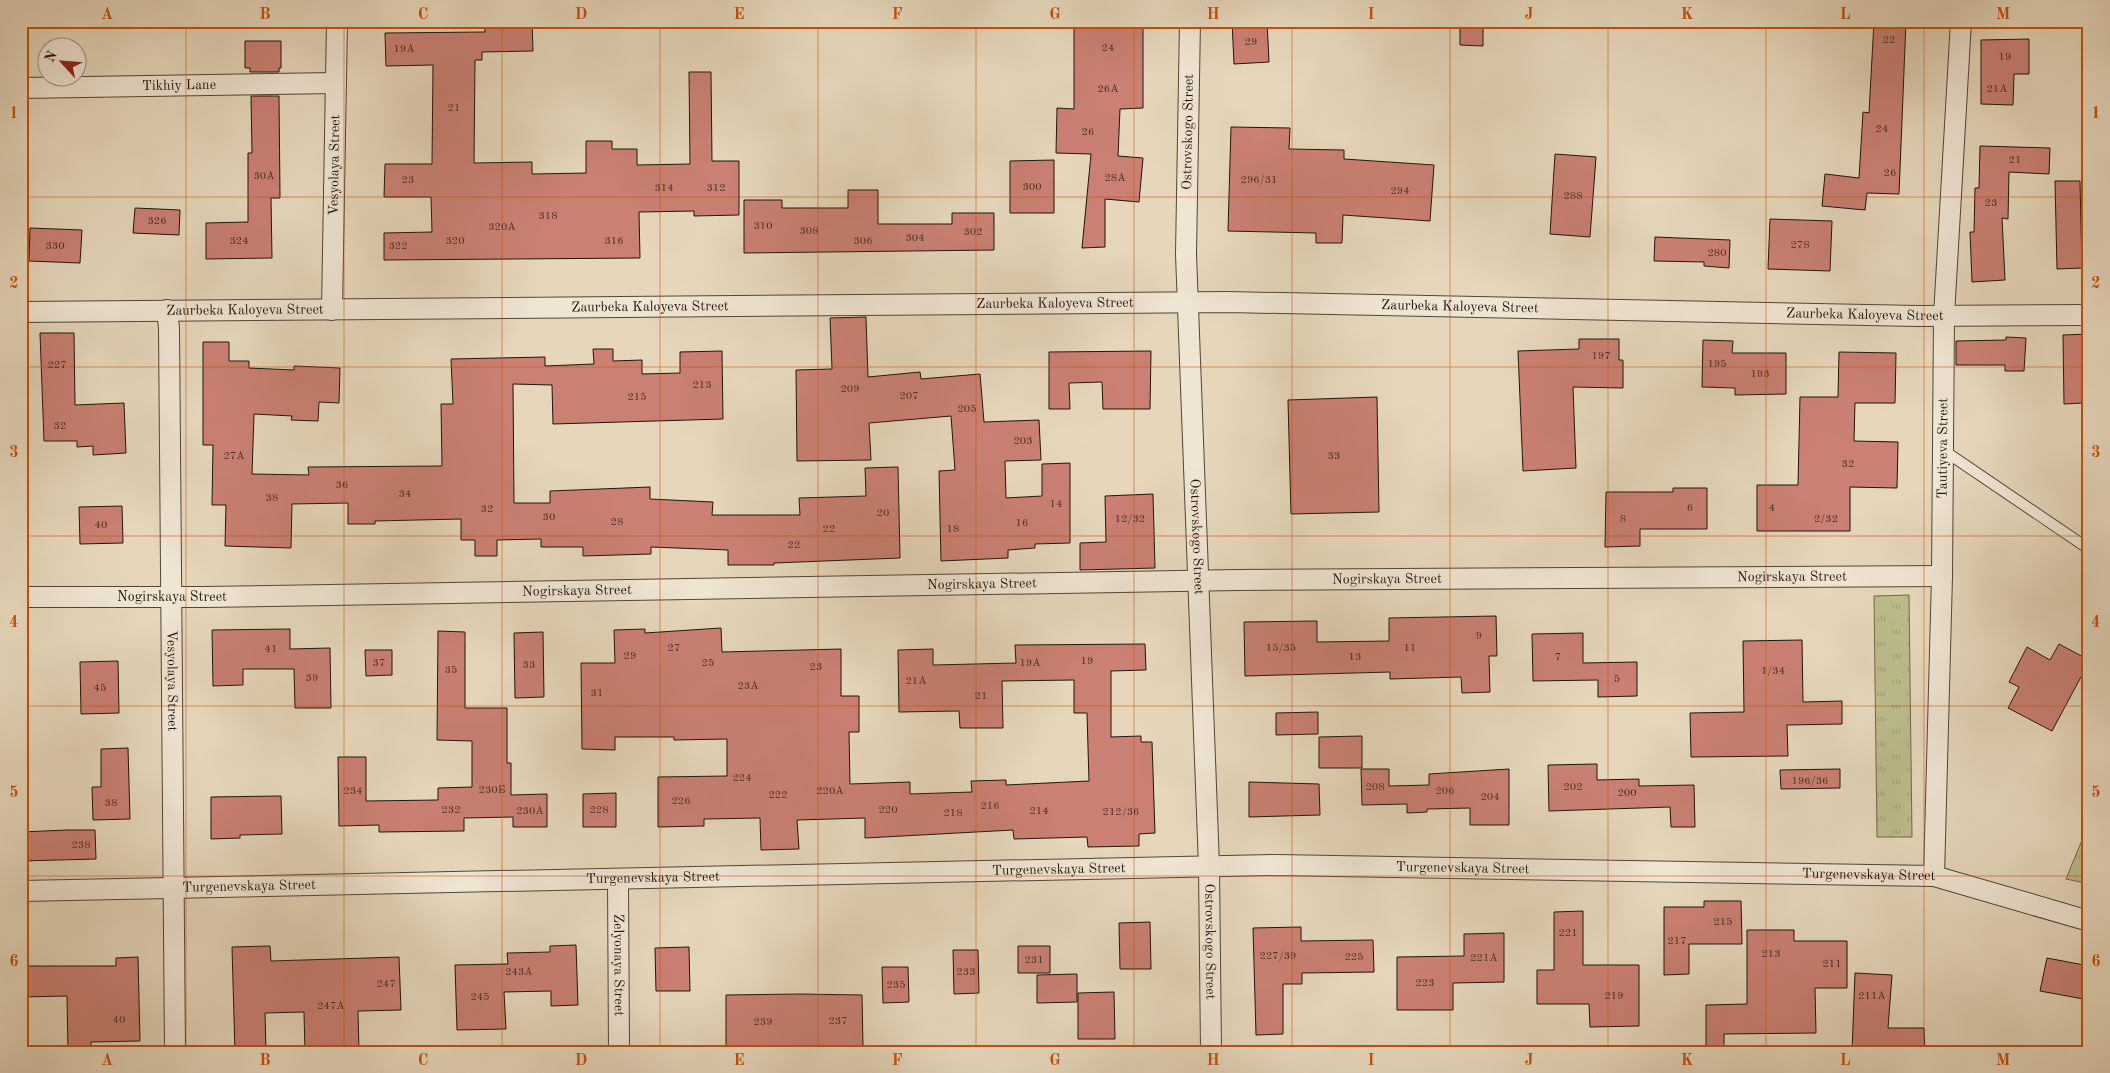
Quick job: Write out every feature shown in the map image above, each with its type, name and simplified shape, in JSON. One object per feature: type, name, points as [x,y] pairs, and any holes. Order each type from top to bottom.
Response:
[{"type":"street","name":"Vesyolaya Street","points":[[332,310],[337,21]]},
{"type":"street","name":"Ostrovskogo Street","points":[[1190,21],[1187,303],[1208,866],[1211,1052]]},
{"type":"street","name":"Tautiyeva Street","points":[[1934,876],[1942,576],[1944,316],[1961,21]]},
{"type":"street","name":"Tikhiy Lane","points":[[21,88],[336,83]]},
{"type":"street","name":"Zaurbeka Kaloyeva Street","points":[[21,312],[1187,303],[1944,316],[2089,315]]},
{"type":"street","name":"Vesyolaya Street","points":[[167,310],[169,328],[173,598],[175,1052]]},
{"type":"street","name":"Nogirskaya Street","points":[[21,597],[173,598],[1196,580],[1942,576]]},
{"type":"street","name":"Turgenevskaya Street","points":[[21,891],[1276,865],[1934,876],[2089,921]]},
{"type":"street","name":"Zelyonaya Street","points":[[618,879],[619,1052]]},
{"type":"lane","points":[[1943,450],[2089,549]]},
{"type":"green space","points":[[1909,595],[1912,837],[1877,837],[1874,596]]},
{"type":"green space","points":[[2089,823],[2089,884],[2066,879]]},
{"type":"building","points":[[485,21],[532,21],[533,51],[482,52],[482,60],[475,60],[474,163],[532,162],[532,174],[586,173],[586,141],[612,141],[612,149],[637,149],[637,165],[690,164],[689,72],[711,72],[712,161],[739,161],[739,215],[694,216],[694,211],[639,212],[640,258],[384,260],[384,233],[432,232],[431,197],[384,197],[385,164],[432,164],[433,65],[386,66],[385,33],[485,32]]},
{"type":"building","points":[[1094,21],[1139,21],[1139,26],[1143,27],[1143,108],[1120,109],[1118,156],[1143,158],[1139,202],[1105,199],[1105,247],[1082,248],[1091,154],[1056,153],[1057,108],[1074,109],[1074,27],[1094,27]]},
{"type":"building","points":[[1232,21],[1267,21],[1269,62],[1234,64]]},
{"type":"building","points":[[1460,21],[1483,21],[1483,46],[1460,45]]},
{"type":"building","points":[[1874,21],[1906,21],[1899,194],[1867,193],[1865,210],[1822,206],[1825,174],[1859,178],[1863,112],[1869,113]]},
{"type":"building","points":[[2029,39],[2029,74],[2014,74],[2013,105],[1981,104],[1981,40]]},
{"type":"building","points":[[245,41],[281,41],[281,68],[279,68],[279,72],[250,72],[250,68],[245,68]]},
{"type":"building","points":[[251,96],[279,96],[280,198],[271,198],[272,258],[206,259],[206,223],[248,222],[248,153],[252,153]]},
{"type":"building","points":[[1231,127],[1290,128],[1289,149],[1344,150],[1344,159],[1434,165],[1430,221],[1343,215],[1342,243],[1316,243],[1316,233],[1228,231]]},
{"type":"building","points":[[1980,146],[2050,148],[2049,174],[2009,172],[2008,219],[2002,218],[2005,280],[1972,282],[1970,232],[1974,232],[1975,188],[1979,188]]},
{"type":"building","points":[[1555,154],[1596,157],[1590,237],[1550,234]]},
{"type":"building","points":[[1054,160],[1054,213],[1010,213],[1010,161]]},
{"type":"building","points":[[2055,181],[2080,181],[2082,268],[2057,269]]},
{"type":"building","points":[[848,190],[878,190],[878,224],[952,224],[952,213],[994,213],[994,250],[744,253],[744,200],[782,200],[782,208],[848,208]]},
{"type":"building","points":[[135,208],[180,210],[179,235],[133,233]]},
{"type":"building","points":[[1770,219],[1832,221],[1830,271],[1768,269]]},
{"type":"building","points":[[30,228],[82,230],[80,263],[29,261]]},
{"type":"building","points":[[1655,237],[1730,240],[1729,268],[1704,266],[1704,262],[1654,261]]},
{"type":"building","points":[[866,317],[868,377],[920,372],[921,379],[980,374],[984,422],[1039,420],[1041,460],[1005,461],[1006,498],[1042,496],[1042,464],[1070,463],[1070,543],[1035,544],[1035,548],[1008,550],[1008,558],[941,561],[939,471],[955,470],[951,416],[869,423],[871,460],[797,461],[796,370],[832,369],[830,318]]},
{"type":"building","points":[[40,333],[74,333],[75,405],[124,403],[126,453],[93,455],[93,446],[77,447],[77,441],[44,441]]},
{"type":"building","points":[[2089,334],[2089,364],[2082,364],[2082,403],[2064,404],[2063,335]]},
{"type":"building","points":[[2006,337],[2026,338],[2024,371],[2005,371],[2005,365],[1956,365],[1956,341],[2006,340]]},
{"type":"building","points":[[1579,339],[1619,339],[1619,360],[1623,360],[1623,388],[1573,387],[1576,468],[1523,471],[1518,351],[1579,349]]},
{"type":"building","points":[[1703,340],[1733,341],[1732,353],[1786,353],[1786,394],[1735,395],[1735,388],[1702,387]]},
{"type":"building","points":[[203,342],[229,342],[229,361],[249,361],[249,368],[294,370],[294,366],[340,368],[339,403],[319,402],[318,421],[291,420],[292,416],[254,414],[252,474],[309,475],[308,467],[442,466],[441,404],[453,404],[451,359],[545,357],[545,366],[594,364],[593,349],[613,349],[613,361],[642,360],[642,374],[680,373],[680,352],[722,351],[723,419],[553,424],[552,385],[513,384],[514,503],[550,503],[550,491],[650,487],[650,499],[713,502],[712,515],[800,515],[799,498],[866,496],[865,468],[898,467],[900,558],[774,563],[774,565],[728,565],[728,550],[651,547],[651,554],[583,556],[583,547],[541,547],[541,539],[497,540],[497,556],[475,556],[475,540],[461,540],[461,519],[375,521],[375,524],[348,524],[348,503],[292,504],[291,548],[225,546],[226,505],[212,505],[213,445],[203,445]]},
{"type":"building","points":[[1151,351],[1150,409],[1103,409],[1102,382],[1069,383],[1070,409],[1049,409],[1049,352]]},
{"type":"building","points":[[1839,352],[1896,353],[1895,403],[1855,403],[1854,441],[1898,442],[1897,488],[1850,487],[1850,531],[1757,531],[1757,485],[1798,485],[1800,397],[1838,397]]},
{"type":"building","points":[[1377,397],[1379,512],[1291,514],[1288,400]]},
{"type":"building","points":[[1673,488],[1707,488],[1707,529],[1640,529],[1640,546],[1605,547],[1606,492],[1673,492]]},
{"type":"building","points":[[1153,494],[1155,568],[1080,570],[1080,543],[1106,542],[1105,496]]},
{"type":"building","points":[[122,506],[123,543],[80,544],[79,507]]},
{"type":"building","points":[[1496,616],[1497,656],[1489,656],[1490,692],[1462,693],[1461,677],[1390,679],[1390,672],[1245,676],[1244,622],[1317,621],[1317,642],[1389,641],[1389,618]]},
{"type":"building","points":[[721,628],[722,652],[841,649],[841,696],[859,696],[859,732],[849,732],[850,784],[910,782],[910,794],[972,792],[971,781],[1006,780],[1006,785],[1089,781],[1087,713],[1074,713],[1074,680],[1002,681],[1003,728],[960,728],[959,711],[899,712],[898,650],[933,649],[933,665],[1016,663],[1015,645],[1145,644],[1146,670],[1111,671],[1111,737],[1141,736],[1141,742],[1152,742],[1155,833],[1139,834],[1139,846],[1088,847],[1087,837],[1014,839],[1013,830],[865,838],[865,818],[797,820],[799,849],[761,850],[760,818],[704,819],[704,826],[658,827],[658,777],[727,776],[727,739],[674,740],[674,737],[615,737],[615,750],[582,749],[581,663],[615,663],[614,630],[645,629],[645,633]]},
{"type":"building","points":[[290,629],[290,649],[330,648],[331,708],[295,708],[294,669],[243,669],[243,685],[213,686],[212,630]]},
{"type":"building","points":[[438,631],[465,632],[465,708],[507,708],[507,763],[511,763],[511,795],[547,794],[547,827],[513,827],[513,817],[464,818],[464,831],[379,832],[379,825],[339,826],[338,757],[366,757],[366,801],[438,800],[438,788],[472,787],[472,741],[437,740]]},
{"type":"building","points":[[543,632],[544,697],[515,698],[514,633]]},
{"type":"building","points":[[1583,633],[1583,663],[1637,662],[1637,696],[1598,697],[1598,680],[1533,681],[1532,634]]},
{"type":"building","points":[[1802,640],[1803,702],[1842,701],[1842,724],[1787,725],[1788,756],[1691,757],[1690,713],[1744,712],[1743,641]]},
{"type":"building","points":[[2059,644],[2089,660],[2089,662],[2052,731],[2008,708],[2019,687],[2009,682],[2027,647],[2050,660]]},
{"type":"building","points":[[365,650],[392,650],[392,675],[366,676]]},
{"type":"building","points":[[118,661],[119,713],[81,714],[80,662]]},
{"type":"building","points":[[1318,712],[1318,734],[1276,735],[1276,713]]},
{"type":"building","points":[[1362,736],[1362,768],[1319,768],[1319,737]]},
{"type":"building","points":[[128,748],[130,819],[93,820],[92,787],[101,787],[101,749]]},
{"type":"building","points":[[1597,764],[1597,780],[1639,779],[1639,786],[1694,785],[1695,827],[1671,827],[1670,807],[1549,811],[1548,765]]},
{"type":"building","points":[[1361,769],[1389,769],[1389,786],[1429,785],[1429,774],[1509,769],[1509,825],[1470,825],[1470,808],[1427,809],[1427,812],[1407,813],[1407,804],[1362,805]]},
{"type":"building","points":[[1840,769],[1840,788],[1781,789],[1780,770]]},
{"type":"building","points":[[1249,782],[1319,784],[1320,815],[1249,817]]},
{"type":"building","points":[[616,793],[616,827],[583,827],[583,794]]},
{"type":"building","points":[[281,796],[282,834],[240,835],[240,838],[211,839],[211,797]]},
{"type":"building","points":[[95,830],[96,859],[21,861],[21,832]]},
{"type":"building","points":[[1704,901],[1741,901],[1742,944],[1689,944],[1689,974],[1664,975],[1664,907],[1704,907]]},
{"type":"building","points":[[1583,911],[1583,965],[1639,965],[1639,1026],[1590,1027],[1589,1004],[1537,1004],[1537,970],[1554,970],[1554,912]]},
{"type":"building","points":[[1150,922],[1151,969],[1120,969],[1119,923]]},
{"type":"building","points":[[1301,927],[1301,941],[1373,940],[1374,972],[1302,973],[1302,984],[1283,984],[1283,1034],[1256,1035],[1253,928]]},
{"type":"building","points":[[1747,930],[1794,930],[1794,941],[1847,941],[1847,988],[1815,988],[1816,1033],[1724,1034],[1724,1052],[1706,1052],[1706,1005],[1747,1004]]},
{"type":"building","points":[[1504,933],[1504,982],[1453,983],[1453,1010],[1397,1010],[1397,957],[1464,956],[1464,934]]},
{"type":"building","points":[[576,945],[578,1005],[551,1006],[551,991],[504,992],[506,1029],[457,1030],[455,965],[508,964],[507,953],[550,952],[550,946]]},
{"type":"building","points":[[270,946],[271,961],[399,957],[401,1010],[358,1011],[359,1052],[305,1052],[304,1012],[265,1013],[266,1052],[235,1052],[232,947]]},
{"type":"building","points":[[1018,946],[1050,946],[1050,973],[1018,973]]},
{"type":"building","points":[[689,947],[690,991],[656,991],[655,948]]},
{"type":"building","points":[[953,950],[978,950],[979,993],[954,994]]},
{"type":"building","points":[[138,957],[140,1041],[91,1042],[91,1052],[68,1052],[67,996],[21,997],[21,966],[116,966],[116,958]]},
{"type":"building","points":[[2047,958],[2089,966],[2089,1000],[2040,991]]},
{"type":"building","points":[[882,967],[908,967],[909,1002],[883,1003]]},
{"type":"building","points":[[1855,973],[1892,975],[1888,1028],[1924,1028],[1925,1052],[1852,1052]]},
{"type":"building","points":[[1077,974],[1077,1002],[1037,1003],[1037,975]]},
{"type":"building","points":[[1114,992],[1115,1039],[1078,1039],[1078,993]]},
{"type":"building","points":[[726,995],[862,995],[863,1046],[726,1050]]}]
